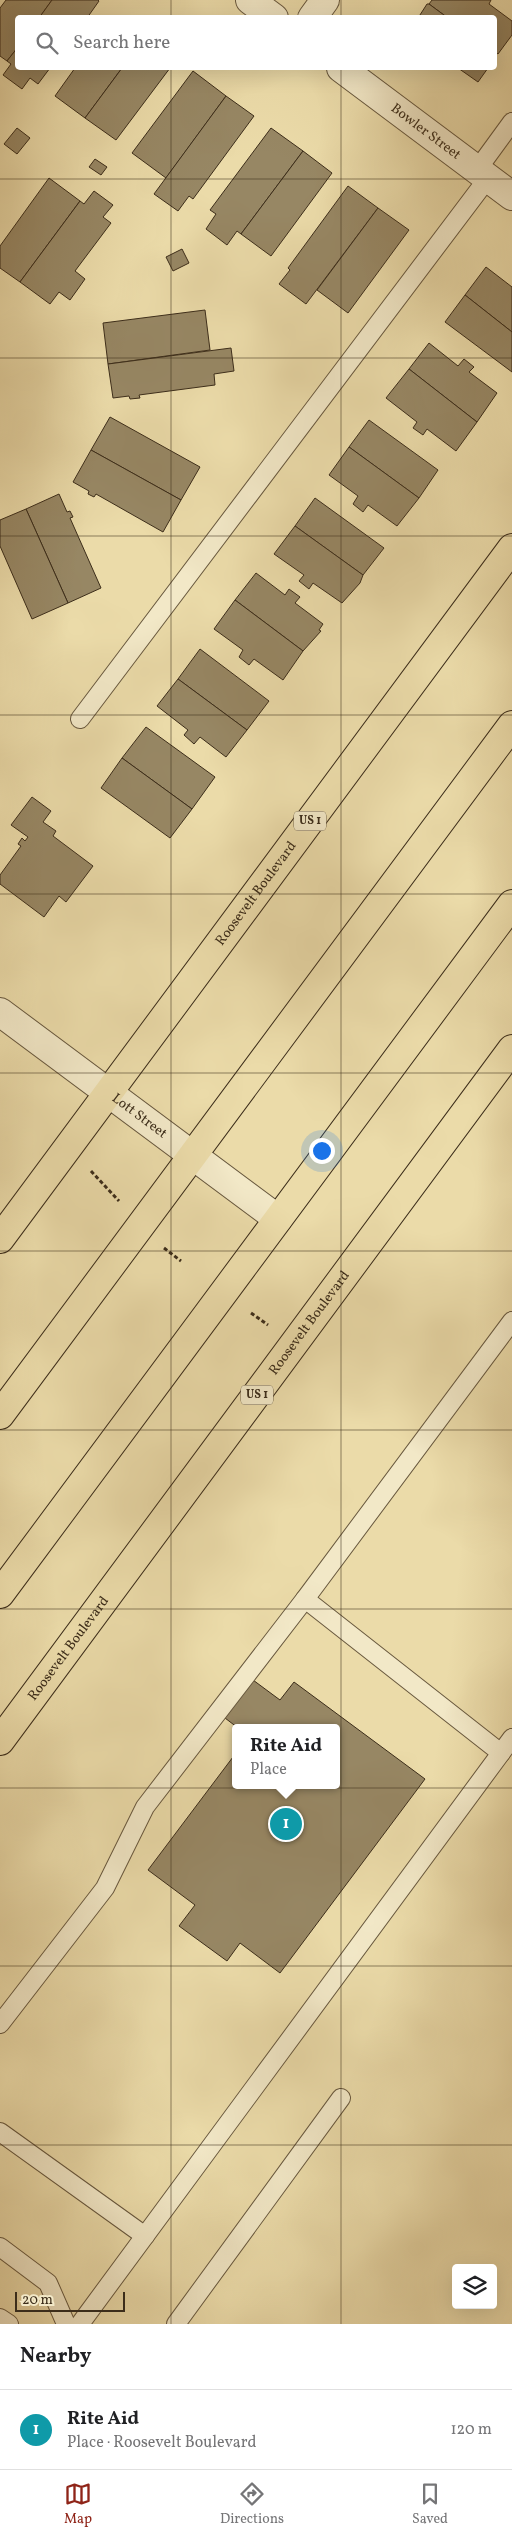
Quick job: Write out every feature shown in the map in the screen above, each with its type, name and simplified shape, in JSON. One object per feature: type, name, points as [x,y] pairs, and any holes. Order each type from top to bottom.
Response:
[{"type":"highway","name":"Roosevelt Boulevard","points":[[0,1239],[512,548]]},
{"type":"highway","points":[[0,1415],[512,724]]},
{"type":"highway","points":[[0,1594],[512,904]]},
{"type":"highway","points":[[474,955],[512,922]]},
{"type":"highway","name":"Roosevelt Boulevard","points":[[0,1741],[512,1049]]},
{"type":"street","points":[[250,0],[270,15]]},
{"type":"street","points":[[314,15],[325,0]]},
{"type":"street","name":"Bowler Street","points":[[344,70],[512,196]]},
{"type":"street","name":"Lott Street","points":[[2,1017],[278,1218]]},
{"type":"lane","points":[[80,719],[482,174],[512,122]]},
{"type":"lane","points":[[0,2024],[105,1888],[145,1807],[306,1599],[512,1321]]},
{"type":"lane","points":[[306,1599],[501,1753]]},
{"type":"lane","points":[[80,2324],[512,1738]]},
{"type":"lane","points":[[176,2324],[341,2098]]},
{"type":"lane","points":[[0,2132],[145,2236]]},
{"type":"lane","points":[[0,2247],[48,2283],[66,2324]]},
{"type":"lane","points":[[0,2318],[9,2324]]},
{"type":"path","points":[[90,1170],[120,1201]]},
{"type":"path","points":[[162,1246],[181,1262]]},
{"type":"path","points":[[248,1310],[272,1329]]},
{"type":"building","points":[[6,0],[52,0],[41,15],[15,15],[15,51],[7,61],[0,56],[0,8]]},
{"type":"building","points":[[52,0],[99,1],[89,15],[41,15]]},
{"type":"building","points":[[432,0],[491,0],[489,4],[512,21],[512,35],[498,54],[497,15],[444,15],[429,4]]},
{"type":"building","points":[[427,4],[429,4],[444,15],[420,15]]},
{"type":"building","points":[[15,51],[15,70],[48,70],[38,84],[30,78],[22,89],[3,75],[11,64],[7,61]]},
{"type":"building","points":[[74,70],[121,70],[85,118],[55,96]]},
{"type":"building","points":[[121,70],[168,70],[116,140],[85,118]]},
{"type":"building","points":[[461,70],[487,70],[478,82]]},
{"type":"building","points":[[193,71],[226,96],[166,178],[132,153]]},
{"type":"building","points":[[226,96],[254,116],[193,199],[189,196],[178,211],[154,194]]},
{"type":"building","points":[[17,128],[30,138],[17,154],[4,144]]},
{"type":"building","points":[[271,128],[303,151],[241,234],[237,231],[227,245],[206,229],[216,214],[210,210]]},
{"type":"building","points":[[303,151],[332,173],[271,256],[241,234]]},
{"type":"building","points":[[95,159],[107,167],[101,175],[89,167]]},
{"type":"building","points":[[49,178],[80,201],[20,282],[0,268],[0,246]]},
{"type":"building","points":[[348,186],[378,208],[306,304],[279,284],[290,270],[288,268]]},
{"type":"building","points":[[94,191],[113,205],[103,217],[111,223],[75,271],[85,279],[70,300],[59,292],[50,304],[20,282],[80,201],[84,204]]},
{"type":"building","points":[[378,208],[409,230],[348,313],[317,290]]},
{"type":"building","points":[[182,249],[189,263],[173,271],[166,257]]},
{"type":"building","points":[[486,267],[512,287],[512,332],[465,295]]},
{"type":"building","points":[[465,295],[512,332],[512,372],[445,322]]},
{"type":"building","points":[[205,310],[210,350],[108,364],[103,323]]},
{"type":"building","points":[[429,343],[458,366],[464,359],[474,367],[469,372],[497,393],[477,422],[409,369]]},
{"type":"building","points":[[231,348],[234,371],[214,374],[215,385],[139,395],[140,398],[130,399],[129,396],[113,398],[108,364]]},
{"type":"building","points":[[409,369],[477,422],[456,451],[427,429],[423,435],[413,428],[417,422],[386,398]]},
{"type":"building","points":[[110,417],[200,467],[181,500],[91,450]]},
{"type":"building","points":[[369,420],[438,470],[419,498],[349,447]]},
{"type":"building","points":[[349,447],[419,498],[397,526],[368,505],[363,512],[353,504],[358,496],[329,475]]},
{"type":"building","points":[[91,450],[181,500],[163,532],[96,494],[94,497],[88,494],[89,491],[73,482]]},
{"type":"building","points":[[59,494],[67,512],[70,511],[73,517],[70,518],[101,588],[68,603],[26,509]]},
{"type":"building","points":[[315,498],[384,548],[363,575],[295,526]]},
{"type":"building","points":[[26,509],[68,603],[32,619],[0,546],[0,520]]},
{"type":"building","points":[[295,526],[363,575],[360,583],[342,603],[313,583],[309,589],[299,581],[304,575],[274,554]]},
{"type":"building","points":[[256,573],[285,595],[289,589],[300,597],[295,603],[323,624],[319,630],[321,631],[303,651],[235,600]]},
{"type":"building","points":[[235,600],[303,651],[283,680],[254,659],[249,665],[239,657],[243,650],[214,629]]},
{"type":"building","points":[[200,649],[269,701],[247,730],[178,679]]},
{"type":"building","points":[[178,679],[247,730],[226,757],[200,737],[194,744],[184,735],[188,730],[157,706]]},
{"type":"building","points":[[146,727],[215,777],[192,809],[122,758]]},
{"type":"building","points":[[122,758],[192,809],[170,838],[101,788]]},
{"type":"building","points":[[32,797],[51,811],[43,822],[56,831],[53,836],[93,866],[66,902],[59,896],[44,917],[0,884],[0,875],[21,846],[18,844],[22,838],[25,841],[28,837],[11,825]]},
{"type":"building","points":[[253,1680],[280,1700],[294,1682],[425,1779],[280,1973],[240,1943],[227,1961],[179,1926],[195,1905],[148,1870],[232,1758],[232,1789],[340,1789],[340,1724],[233,1724],[225,1718]]},
{"type":"place","name":"Rite Aid","points":[[286,1824]]}]
